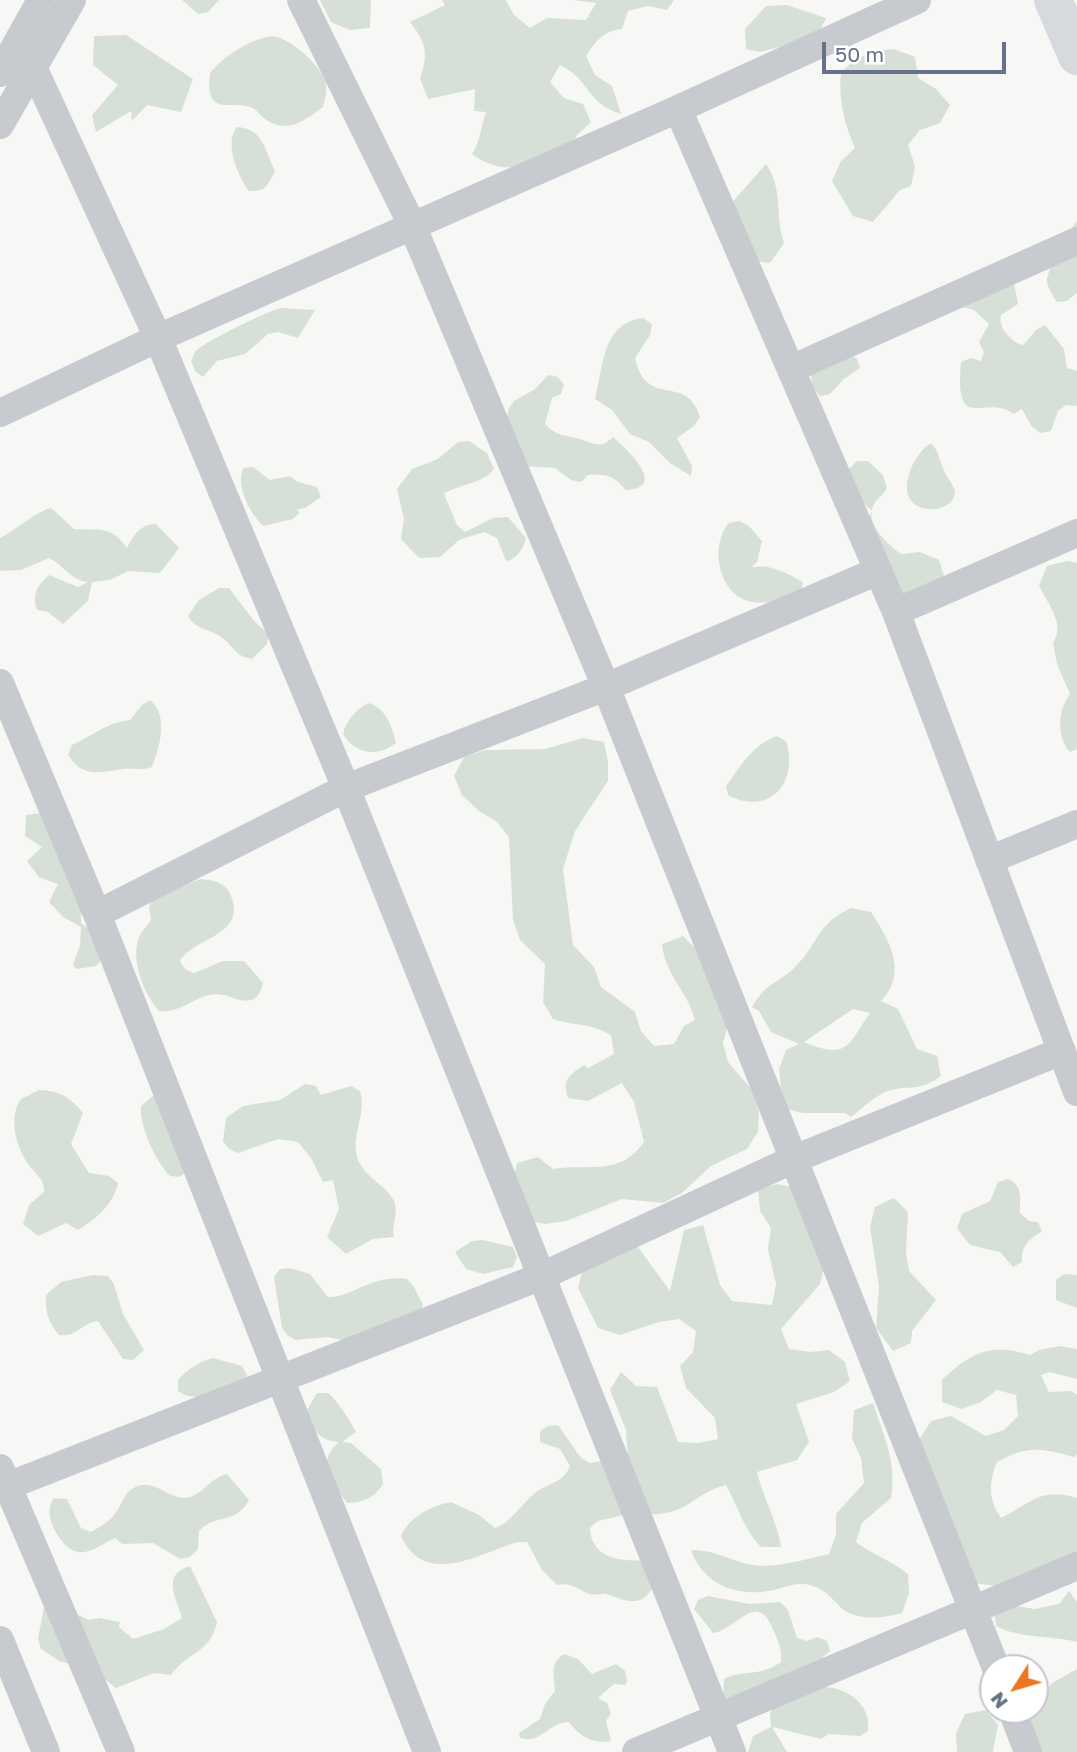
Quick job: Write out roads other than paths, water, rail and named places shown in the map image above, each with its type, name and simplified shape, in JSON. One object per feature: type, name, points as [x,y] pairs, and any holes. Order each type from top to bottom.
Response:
[{"type":"street","points":[[0,72],[40,0]]},
{"type":"street","points":[[0,125],[72,0]]},
{"type":"street","points":[[301,0],[412,225],[606,687],[991,1654]]},
{"type":"street","points":[[0,413],[158,338],[918,0]]},
{"type":"street","points":[[1053,0],[1077,56]]},
{"type":"street","points":[[33,67],[158,338],[346,788],[732,1752]]},
{"type":"street","points":[[678,109],[896,612],[1077,1092]]},
{"type":"street","points":[[790,369],[1077,241]]},
{"type":"street","points":[[896,612],[1077,533]]},
{"type":"street","points":[[97,914],[346,788],[606,687],[878,571]]},
{"type":"street","points":[[0,683],[97,914],[427,1752]]},
{"type":"street","points":[[989,860],[1077,824]]},
{"type":"street","points":[[121,1752],[2,1481],[280,1379],[542,1276],[794,1159],[1062,1052]]},
{"type":"street","points":[[636,1752],[720,1719],[1077,1566]]},
{"type":"street","points":[[0,1640],[46,1752]]},
{"type":"street","points":[[1017,1724],[1028,1752]]}]
